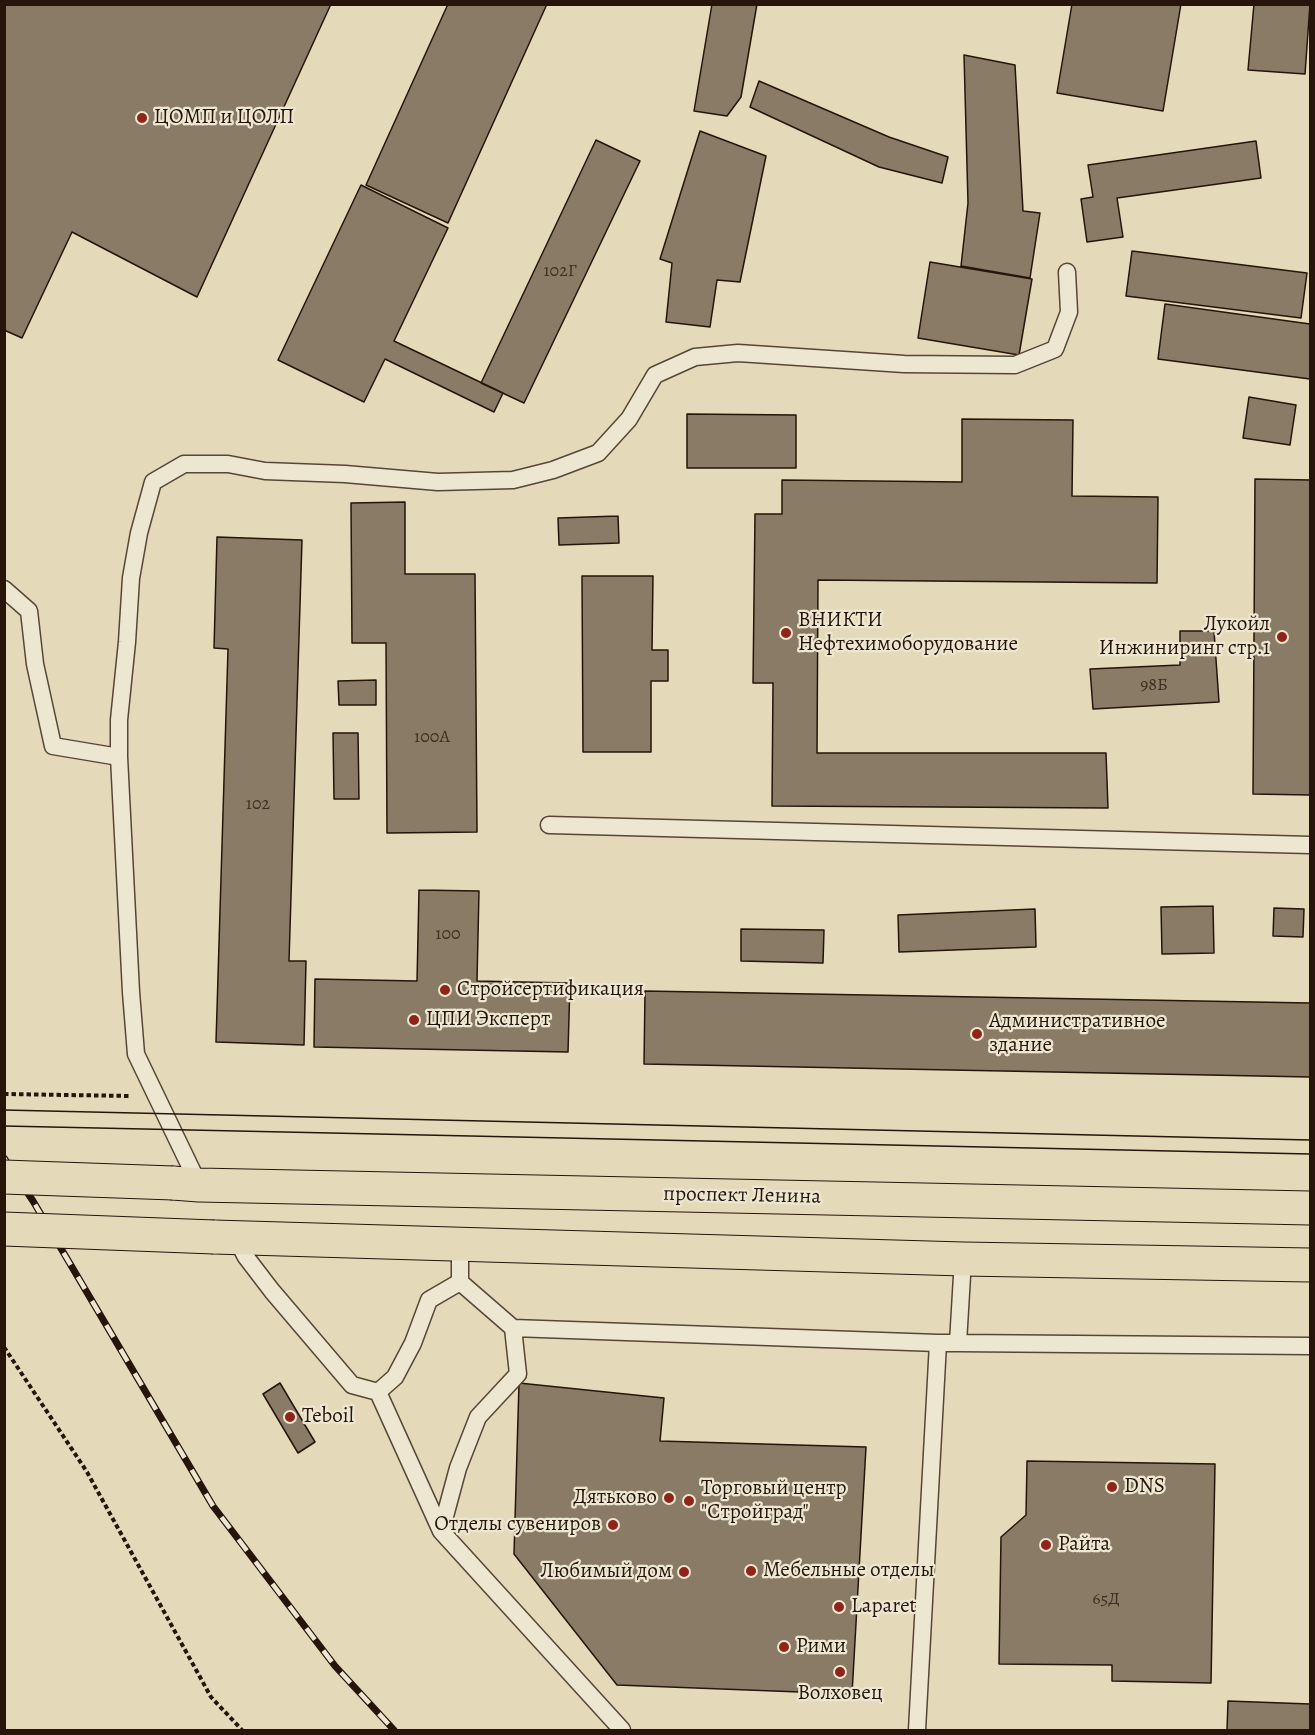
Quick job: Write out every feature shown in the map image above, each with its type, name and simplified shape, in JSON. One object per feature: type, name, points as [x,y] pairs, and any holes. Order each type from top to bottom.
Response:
[{"type":"main road","name":"проспект Ленина","points":[[4,1177],[186,1184],[1311,1208]]},
{"type":"main road","points":[[4,1229],[225,1238],[963,1259],[1311,1265]]},
{"type":"lane","points":[[186,1184],[136,1054],[119,757],[119,720],[128,642],[131,578],[139,533],[153,482],[184,464],[228,464],[265,471],[345,474],[438,482],[513,480],[553,470],[598,453],[629,420],[655,375],[695,357],[738,353],[904,364],[1015,365],[1055,349],[1069,312],[1067,272]]},
{"type":"lane","points":[[4,589],[29,611],[35,664],[53,746],[119,757]]},
{"type":"lane","points":[[549,825],[1311,845]]},
{"type":"lane","points":[[225,1238],[246,1257],[352,1385],[378,1392]]},
{"type":"lane","points":[[459,1245],[460,1282],[513,1328],[938,1343],[1311,1346]]},
{"type":"lane","points":[[958,1343],[963,1259]]},
{"type":"lane","points":[[378,1392],[395,1377],[413,1343],[429,1300],[460,1282]]},
{"type":"lane","points":[[441,1531],[458,1468],[478,1417],[518,1374],[513,1328]]},
{"type":"lane","points":[[917,1731],[938,1343]]},
{"type":"lane","points":[[378,1392],[441,1531],[622,1731]]},
{"type":"path","points":[[4,1094],[131,1096]]},
{"type":"path","points":[[4,1347],[87,1472],[211,1697],[242,1731]]},
{"type":"building","name":"ЦОМП и ЦОЛП","points":[[4,4],[331,4],[197,297],[72,232],[22,338],[4,330]]},
{"type":"building","points":[[448,4],[547,4],[448,223],[366,185]]},
{"type":"building","points":[[712,4],[757,4],[741,97],[727,116],[694,111]]},
{"type":"building","points":[[1072,4],[1181,4],[1163,111],[1057,93]]},
{"type":"building","points":[[1254,4],[1310,4],[1305,74],[1248,70]]},
{"type":"building","points":[[964,55],[1015,65],[1023,211],[1040,213],[1030,278],[961,266],[968,203]]},
{"type":"building","points":[[759,81],[889,137],[948,157],[942,183],[879,167],[750,107]]},
{"type":"building","points":[[700,131],[766,156],[740,282],[717,280],[710,327],[666,322],[672,263],[660,259]]},
{"type":"building","points":[[596,140],[640,161],[524,403],[481,383]]},
{"type":"building","points":[[1256,141],[1261,178],[1117,198],[1123,237],[1087,242],[1081,199],[1093,197],[1088,165]]},
{"type":"building","points":[[361,185],[448,228],[394,341],[503,393],[494,412],[385,359],[364,402],[278,360]]},
{"type":"building","points":[[1132,251],[1307,273],[1301,318],[1126,296]]},
{"type":"building","points":[[930,262],[1032,279],[1019,355],[918,338]]},
{"type":"building","points":[[1165,304],[1310,324],[1310,379],[1158,359]]},
{"type":"building","points":[[1249,397],[1296,405],[1290,445],[1243,438]]},
{"type":"building","points":[[687,414],[796,415],[796,468],[687,468]]},
{"type":"building","name":"ВНИКТИ Нефтехимоборудование","points":[[962,419],[1073,420],[1072,496],[1158,497],[1157,583],[818,580],[817,753],[1106,753],[1108,808],[772,806],[773,683],[753,683],[755,514],[782,514],[782,480],[962,482]]},
{"type":"building","name":"Лукойл Инжиниринг стр.1","points":[[1255,479],[1310,480],[1310,795],[1253,794]]},
{"type":"building","points":[[405,502],[405,574],[475,574],[477,832],[387,833],[386,643],[352,643],[351,503]]},
{"type":"building","points":[[618,516],[619,543],[559,545],[558,518]]},
{"type":"building","points":[[217,537],[302,540],[289,961],[306,961],[304,1045],[216,1042],[228,649],[214,648]]},
{"type":"building","points":[[582,576],[653,576],[652,650],[668,650],[668,681],[651,681],[651,752],[583,752]]},
{"type":"building","points":[[1180,631],[1214,631],[1219,702],[1093,709],[1090,669],[1180,665]]},
{"type":"building","points":[[376,680],[376,705],[339,705],[338,681]]},
{"type":"building","points":[[333,733],[358,733],[359,799],[334,799]]},
{"type":"building","points":[[419,890],[479,891],[477,981],[570,983],[568,1052],[314,1047],[315,979],[417,981]]},
{"type":"building","points":[[1213,906],[1214,953],[1162,954],[1161,907]]},
{"type":"building","points":[[1274,908],[1304,909],[1303,937],[1273,936]]},
{"type":"building","points":[[1035,909],[1036,947],[899,952],[898,915]]},
{"type":"building","points":[[741,929],[824,930],[823,963],[741,961]]},
{"type":"building","name":"Административное здание","points":[[645,991],[1310,1003],[1310,1077],[644,1064]]},
{"type":"building","points":[[280,1383],[315,1442],[298,1453],[263,1394]]},
{"type":"building","name":"Торговый центр \"Стройград\"","points":[[519,1383],[664,1398],[660,1441],[866,1447],[852,1694],[617,1685],[514,1554]]},
{"type":"building","points":[[1027,1461],[1215,1464],[1211,1683],[1112,1681],[1112,1665],[999,1664],[1001,1537],[1026,1515]]},
{"type":"building","points":[[1228,1701],[1310,1704],[1310,1730],[1227,1730]]},
{"type":"tram line","points":[[4,1110],[1310,1140]]},
{"type":"tram line","points":[[4,1126],[1310,1154]]},
{"type":"railway","points":[[4,1158],[33,1201],[213,1506],[335,1666],[394,1730]]},
{"type":"place","name":"ЦОМП и ЦОЛП","points":[[142,118]]},
{"type":"place","name":"ВНИКТИ Нефтехимоборудование","points":[[786,633]]},
{"type":"place","name":"Лукойл Инжиниринг стр.1","points":[[1282,637]]},
{"type":"place","name":"Стройсертификация","points":[[445,990]]},
{"type":"place","name":"ЦПИ Эксперт","points":[[414,1020]]},
{"type":"place","name":"Административное здание","points":[[977,1034]]},
{"type":"place","name":"Teboil","points":[[290,1417]]},
{"type":"place","name":"DNS","points":[[1112,1487]]},
{"type":"place","name":"Дятьково","points":[[669,1498]]},
{"type":"place","name":"Торговый центр \"Стройград\"","points":[[689,1501]]},
{"type":"place","name":"Отделы сувениров","points":[[613,1525]]},
{"type":"place","name":"Райта","points":[[1046,1545]]},
{"type":"place","name":"Мебельные отделы","points":[[751,1571]]},
{"type":"place","name":"Любимый дом","points":[[684,1572]]},
{"type":"place","name":"Laparet","points":[[839,1607]]},
{"type":"place","name":"Рими","points":[[784,1647]]},
{"type":"place","name":"Волховец","points":[[840,1672]]}]
